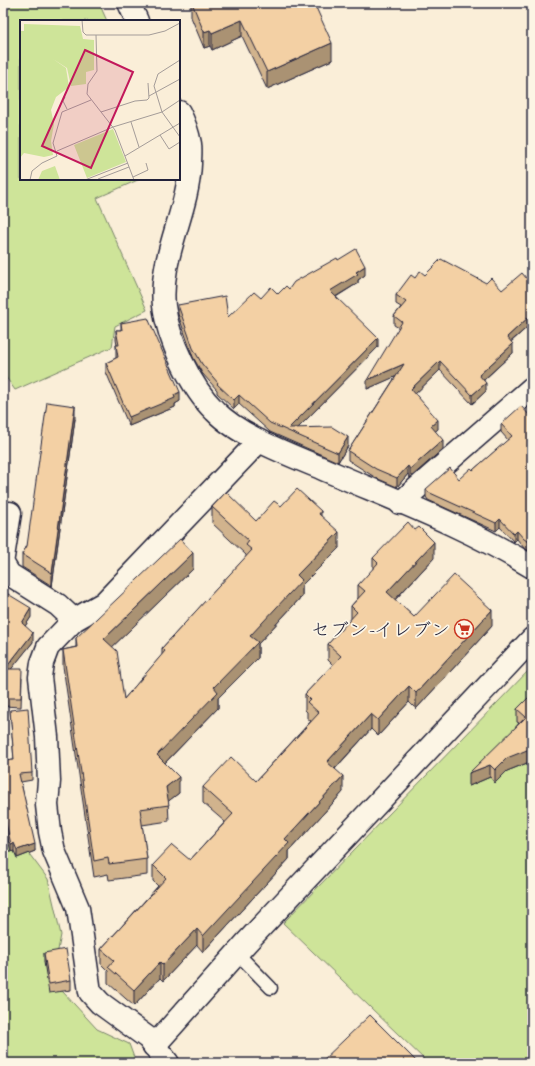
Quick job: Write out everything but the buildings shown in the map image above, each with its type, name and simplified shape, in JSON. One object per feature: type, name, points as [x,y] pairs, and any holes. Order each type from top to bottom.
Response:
[{"type":"street","points":[[128,3],[136,20]]},
{"type":"street","points":[[180,115],[190,145],[189,180],[181,212],[169,248],[164,281],[164,307],[172,335],[188,375],[200,395],[216,413],[259,441],[470,533],[508,552],[532,567]]},
{"type":"street","points":[[400,503],[532,388]]},
{"type":"street","points":[[168,1063],[148,1038],[100,1003],[90,992],[78,908],[54,851],[50,832],[47,805],[49,781],[47,736],[40,677],[42,664],[48,647],[74,620],[104,603],[259,441]]},
{"type":"street","points":[[3,557],[10,513]]},
{"type":"street","points":[[3,564],[9,574],[58,605],[74,620]]},
{"type":"street","points":[[154,1046],[237,953],[532,639]]},
{"type":"lane","points":[[237,953],[271,988]]},
{"type":"green space","points":[[3,3],[99,3],[107,20],[20,20],[20,180],[138,180],[97,198],[147,310],[115,326],[112,347],[15,390],[3,373]]},
{"type":"green space","points":[[532,667],[532,1063],[428,1063],[283,923]]},
{"type":"green space","points":[[3,795],[24,847],[48,879],[61,935],[52,980],[97,1029],[129,1044],[136,1063],[3,1063]]},
{"type":"place","name":"セブン-イレブン","points":[[464,629]]}]
